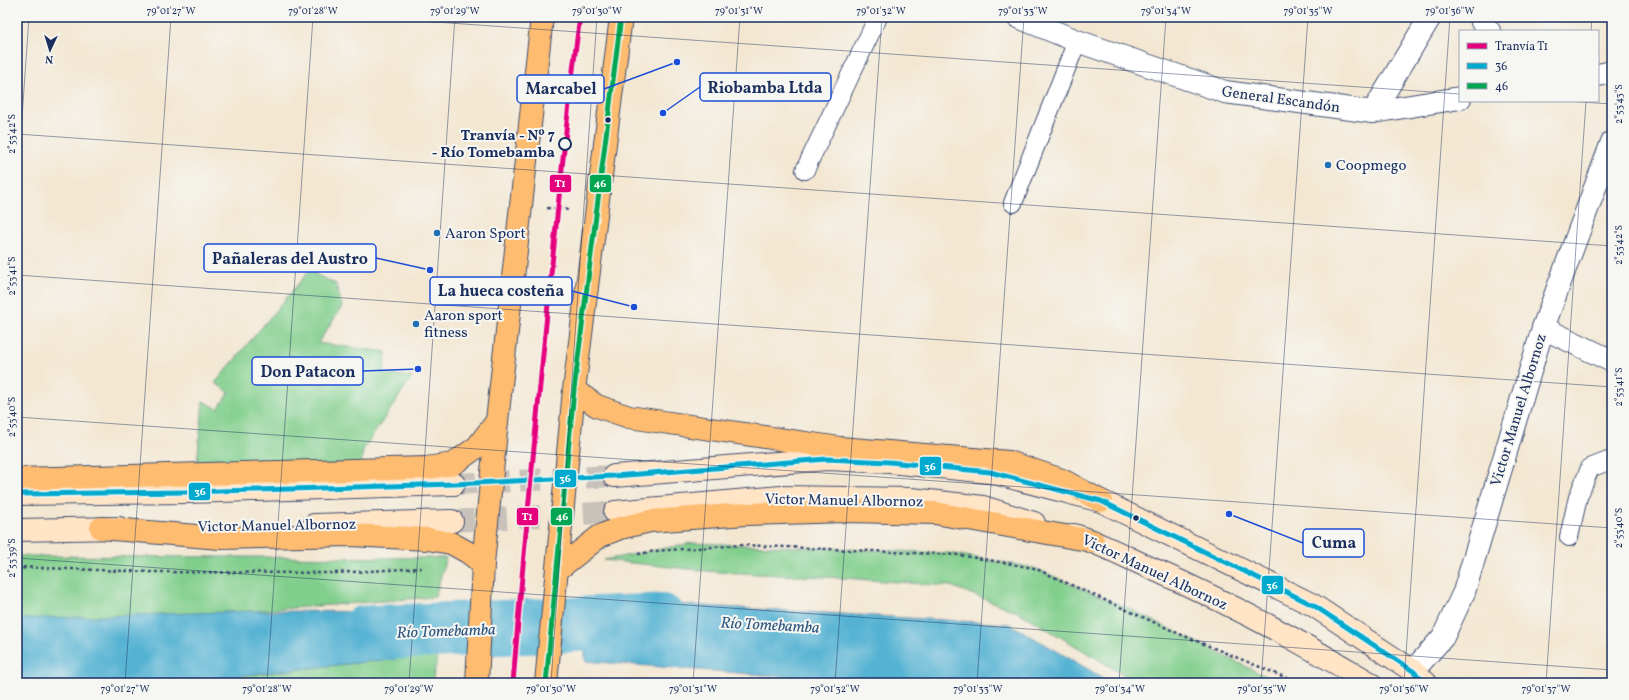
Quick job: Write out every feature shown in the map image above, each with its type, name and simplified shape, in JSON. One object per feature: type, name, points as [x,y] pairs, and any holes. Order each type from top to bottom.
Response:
[{"type":"main road","points":[[477,683],[484,567],[497,421],[542,17]]},
{"type":"main road","points":[[546,683],[574,390],[621,17]]},
{"type":"main road","points":[[574,390],[597,406],[629,417],[840,448],[1009,462],[1062,480],[1101,501]]},
{"type":"main road","points":[[17,479],[426,468],[453,464],[477,447],[497,421]]},
{"type":"main road","name":"Victor Manuel Albornoz","points":[[614,476],[827,459],[889,462],[990,472],[1101,501],[1313,605],[1420,677]]},
{"type":"main road","points":[[17,494],[188,492],[454,484]]},
{"type":"main road","name":"Victor Manuel Albornoz","points":[[614,512],[781,497],[911,499],[983,507],[1093,541],[1197,589],[1316,651],[1370,683]]},
{"type":"main road","points":[[557,573],[600,536],[620,528],[650,521],[746,514],[846,511],[935,513],[1093,541]]},
{"type":"main road","name":"Victor Manuel Albornoz","points":[[17,530],[272,526],[452,521]]},
{"type":"main road","points":[[101,528],[220,538],[350,535],[428,539],[451,543],[469,554],[484,567]]},
{"type":"street","name":"General Escandón","points":[[1018,17],[1077,41],[1225,92],[1372,112],[1459,98]]},
{"type":"street","points":[[1372,112],[1430,17]]},
{"type":"street","points":[[1481,17],[1482,22],[1488,30]]},
{"type":"street","points":[[1599,75],[1612,72]]},
{"type":"street","name":"Victor Manuel Albornoz","points":[[1420,677],[1443,637],[1464,592],[1543,328],[1612,142]]},
{"type":"street","points":[[1543,328],[1612,361]]},
{"type":"lane","points":[[805,170],[878,17]]},
{"type":"lane","points":[[1013,203],[1077,41]]},
{"type":"lane","points":[[1569,537],[1578,497],[1590,468],[1608,461],[1612,461]]},
{"type":"path","points":[[520,205],[597,212]]},
{"type":"path","points":[[633,555],[655,551],[742,545],[959,555],[1034,568],[1182,635],[1299,683]]},
{"type":"path","points":[[17,567],[152,572],[326,573],[428,567]]},
{"type":"path","points":[[17,572],[26,567]]},
{"type":"green space","points":[[309,271],[336,284],[342,307],[318,343],[386,352],[384,374],[412,377],[363,450],[361,466],[197,464],[203,401],[218,409],[229,392],[215,383]]},
{"type":"green space","points":[[692,543],[949,553],[1034,568],[1130,609],[1279,683],[1138,683],[1020,613],[951,586],[843,578],[717,572],[604,560]]},
{"type":"green space","points":[[17,556],[446,558],[435,597],[17,629]]},
{"type":"green space","points":[[438,654],[432,683],[172,683]]},
{"type":"water","points":[[585,599],[1010,624],[1112,683],[892,683],[840,681],[585,661]]},
{"type":"water","points":[[255,611],[443,612],[438,654],[172,683],[17,683],[17,619]]},
{"type":"waterway","name":"Río Tomebamba","points":[[365,633],[660,621]]},
{"type":"tunnel","points":[[454,484],[614,476]]},
{"type":"tunnel","points":[[452,521],[615,512]]},
{"type":"tram line","name":"T1","points":[[513,683],[526,526],[552,264],[568,110],[580,17]]},
{"type":"transit line","name":"46","points":[[546,683],[574,390],[621,17]]},
{"type":"transit line","name":"36","points":[[17,494],[188,492],[454,484],[614,476],[827,459],[889,462],[990,472],[1101,501],[1313,605],[1413,671],[1426,683]]},
{"type":"place","name":"Marcabel","points":[[677,62]]},
{"type":"place","name":"Riobamba Ltda","points":[[663,113]]},
{"type":"place","name":"Tranvía - Nº 7 - Río Tomebamba","points":[[565,144]]},
{"type":"place","name":"Coopmego","points":[[1328,165]]},
{"type":"place","name":"Aaron Sport","points":[[437,233]]},
{"type":"place","name":"Pañaleras del Austro","points":[[430,270]]},
{"type":"place","name":"La hueca costeña","points":[[634,307]]},
{"type":"place","name":"Aaron sport fitness","points":[[416,324]]},
{"type":"place","name":"Don Patacon","points":[[418,369]]},
{"type":"place","name":"Cuma","points":[[1229,514]]}]
